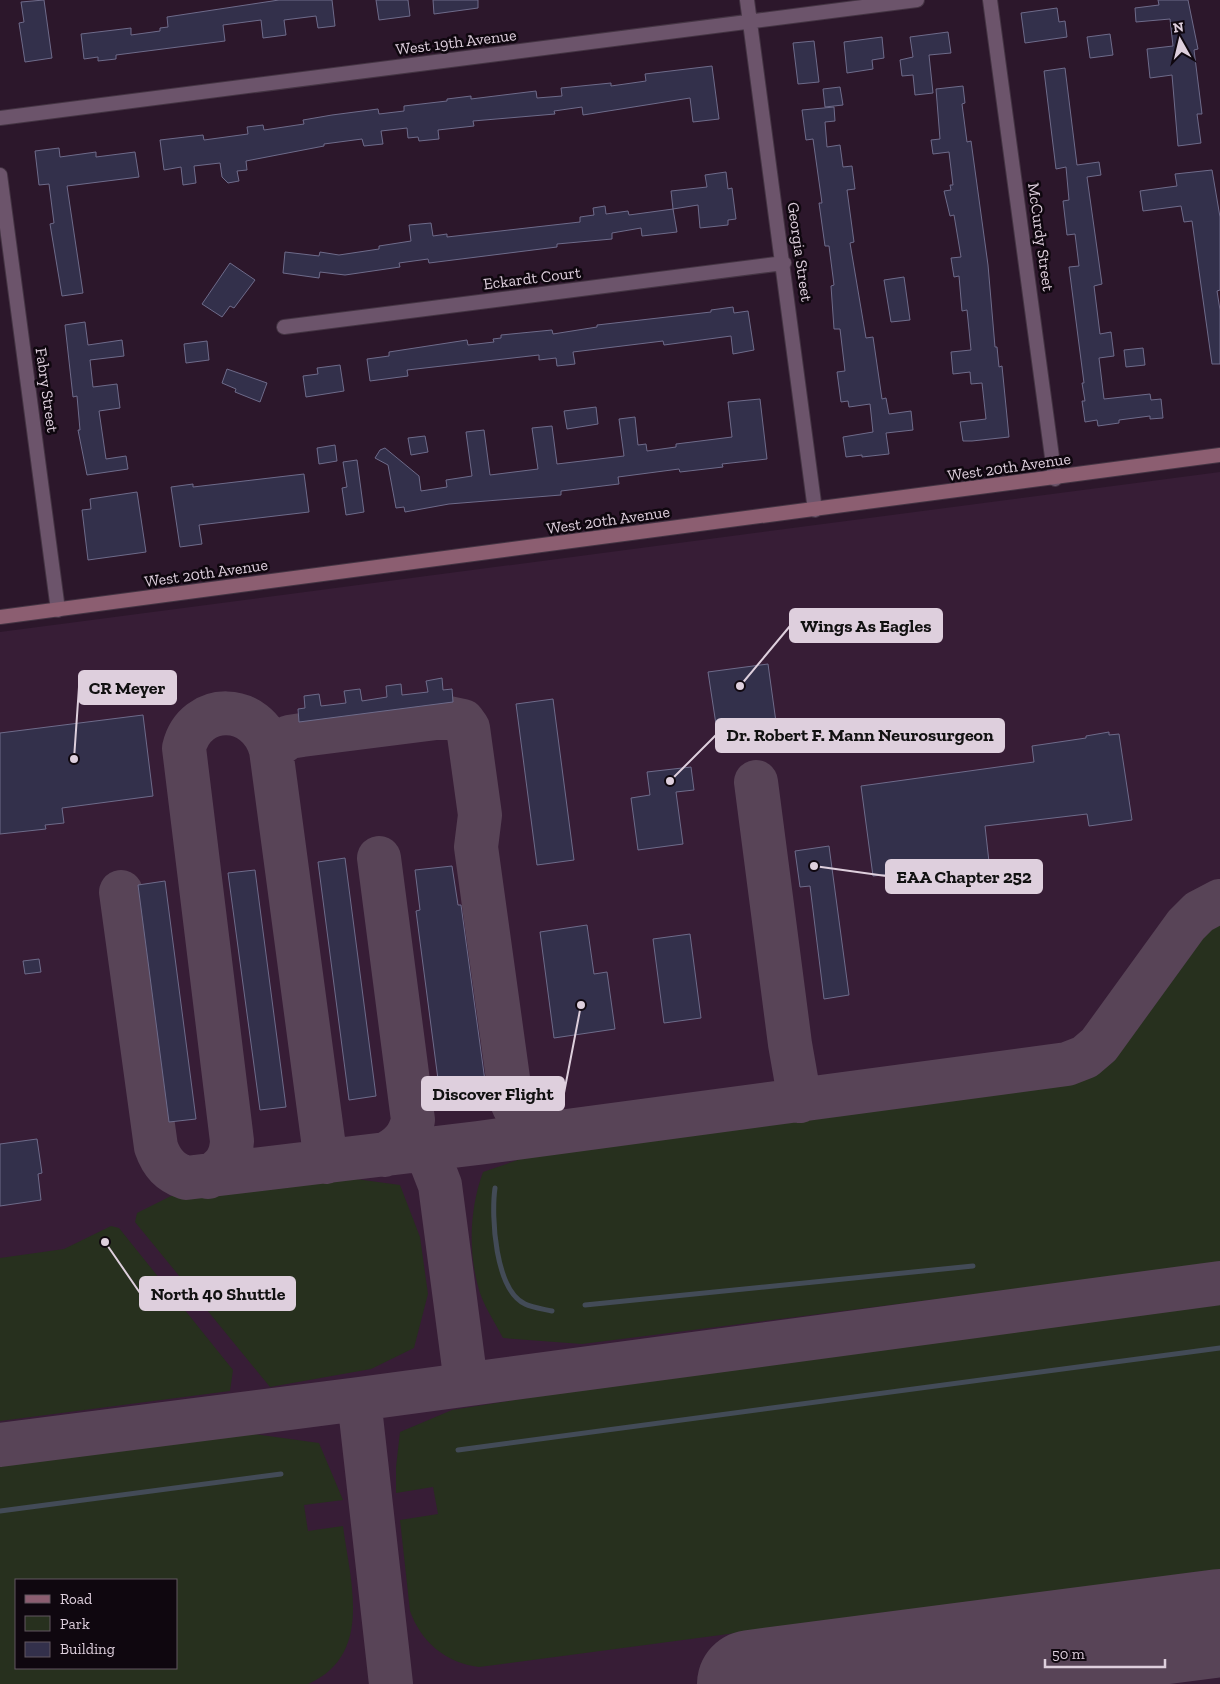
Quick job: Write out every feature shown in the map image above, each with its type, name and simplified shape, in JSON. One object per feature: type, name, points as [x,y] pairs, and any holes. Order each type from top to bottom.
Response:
[{"type":"main road","name":"West 20th Avenue","points":[[0,617],[1055,479],[1220,455]]},
{"type":"street","name":"Georgia Street","points":[[747,0],[816,510]]},
{"type":"street","name":"West 19th Avenue","points":[[0,118],[917,0]]},
{"type":"street","name":"McCurdy Street","points":[[990,0],[1055,479]]},
{"type":"street","name":"Fabry Street","points":[[0,175],[58,610]]},
{"type":"street","name":"Eckardt Court","points":[[284,327],[784,263]]},
{"type":"shaded area","points":[[1220,472],[1220,1684],[0,1684],[0,632]]},
{"type":"green space","points":[[1220,921],[1220,1263],[582,1344],[503,1338],[480,1293],[473,1258],[473,1214],[483,1172],[538,1153],[605,1137],[1073,1075],[1089,1068],[1102,1058],[1191,939],[1207,926]]},
{"type":"green space","points":[[341,1177],[400,1185],[420,1237],[428,1294],[414,1348],[371,1369],[270,1387],[135,1222],[137,1213],[171,1196],[188,1192]]},
{"type":"green space","points":[[111,1226],[119,1228],[233,1370],[230,1391],[0,1421],[0,1258],[64,1249]]},
{"type":"green space","points":[[1220,1304],[1220,1569],[479,1667],[456,1661],[436,1649],[421,1632],[410,1611],[400,1520],[438,1514],[433,1487],[396,1493],[396,1467],[400,1432],[452,1410],[583,1389],[583,1386]]},
{"type":"green space","points":[[247,1433],[319,1443],[343,1500],[304,1505],[308,1531],[343,1526],[350,1570],[353,1615],[350,1636],[342,1655],[329,1671],[308,1684],[0,1684],[0,1465]]},
{"type":"building","points":[[44,0],[52,58],[25,62],[19,23],[24,22],[21,2]]},
{"type":"building","points":[[279,0],[332,0],[335,26],[318,28],[316,16],[284,20],[286,35],[263,38],[261,20],[223,25],[225,41],[116,55],[116,59],[98,61],[98,57],[84,59],[81,34],[131,28],[131,35],[160,31],[160,28],[168,27],[167,17]]},
{"type":"building","points":[[376,0],[408,0],[410,16],[379,20]]},
{"type":"building","points":[[433,0],[478,0],[478,8],[434,14]]},
{"type":"building","points":[[1158,0],[1188,0],[1198,49],[1194,50],[1202,114],[1197,114],[1201,143],[1178,146],[1172,75],[1150,78],[1147,49],[1173,46],[1170,19],[1136,22],[1135,8],[1159,5]]},
{"type":"building","points":[[1057,8],[1059,22],[1065,21],[1067,37],[1025,43],[1021,13]]},
{"type":"building","points":[[948,32],[951,53],[929,55],[933,93],[915,95],[913,75],[902,76],[900,60],[913,57],[910,37]]},
{"type":"building","points":[[1110,34],[1113,55],[1090,58],[1087,37]]},
{"type":"building","points":[[882,37],[884,58],[872,60],[873,69],[847,73],[844,42]]},
{"type":"building","points":[[814,41],[819,82],[798,84],[793,43]]},
{"type":"building","points":[[712,66],[719,119],[693,122],[690,98],[583,115],[582,107],[554,111],[555,114],[473,121],[474,126],[438,130],[439,139],[419,141],[418,137],[408,138],[407,128],[381,131],[383,144],[364,146],[362,139],[324,144],[324,146],[246,161],[247,170],[237,171],[239,181],[228,183],[222,177],[220,163],[194,166],[196,183],[183,185],[181,167],[164,170],[160,140],[203,135],[204,140],[248,134],[247,127],[263,125],[264,130],[304,124],[303,120],[332,115],[378,109],[379,114],[404,111],[404,106],[471,96],[471,99],[536,91],[537,98],[562,96],[561,88],[611,83],[611,86],[646,81],[645,74]]},
{"type":"building","points":[[1065,68],[1077,165],[1099,162],[1101,175],[1087,177],[1102,284],[1094,286],[1100,334],[1111,332],[1114,356],[1099,358],[1104,399],[1150,394],[1151,400],[1161,399],[1163,418],[1150,419],[1150,416],[1119,420],[1119,423],[1098,426],[1097,420],[1085,422],[1082,401],[1085,401],[1082,383],[1084,383],[1069,267],[1079,266],[1075,234],[1067,235],[1063,201],[1069,200],[1066,167],[1056,169],[1044,71]]},
{"type":"building","points":[[963,86],[965,103],[962,104],[967,142],[971,141],[988,265],[995,347],[997,347],[999,367],[1002,366],[1009,437],[972,441],[963,441],[960,422],[986,419],[982,383],[971,384],[970,372],[953,374],[951,352],[971,350],[967,310],[962,311],[959,276],[954,277],[951,258],[961,257],[954,215],[950,216],[944,191],[951,190],[950,185],[953,185],[949,152],[933,154],[931,140],[940,139],[936,89]]},
{"type":"building","points":[[840,87],[843,105],[825,107],[823,89]]},
{"type":"building","points":[[834,107],[835,121],[825,122],[827,147],[840,145],[843,167],[852,166],[855,189],[847,190],[854,242],[850,243],[866,338],[873,337],[882,399],[886,398],[889,414],[911,411],[913,430],[886,433],[889,454],[846,457],[843,437],[873,432],[870,404],[849,407],[848,401],[841,402],[837,372],[845,371],[840,329],[834,329],[831,286],[834,285],[829,246],[825,246],[819,203],[822,203],[813,139],[806,140],[802,110]]},
{"type":"building","points":[[59,148],[60,157],[96,152],[96,157],[135,152],[139,177],[67,186],[83,293],[62,296],[50,224],[54,223],[49,184],[39,185],[35,151]]},
{"type":"building","points":[[1212,170],[1220,217],[1220,290],[1217,291],[1220,310],[1220,364],[1212,364],[1192,221],[1184,222],[1181,206],[1143,211],[1140,191],[1177,186],[1175,174]]},
{"type":"building","points":[[726,172],[728,189],[732,188],[736,219],[728,220],[728,225],[700,228],[698,205],[673,209],[671,191],[707,187],[705,175]]},
{"type":"building","points":[[605,206],[606,214],[628,211],[629,215],[673,209],[677,232],[642,236],[641,228],[612,233],[612,239],[557,244],[557,247],[429,263],[428,259],[399,263],[400,267],[345,275],[320,272],[319,278],[283,273],[285,252],[319,256],[320,252],[339,255],[379,249],[379,246],[411,241],[409,225],[431,223],[433,236],[447,234],[447,237],[580,222],[580,217],[594,215],[593,208]]},
{"type":"building","points":[[230,263],[255,280],[234,308],[230,306],[222,317],[202,304]]},
{"type":"building","points":[[904,277],[910,320],[891,322],[884,280]]},
{"type":"building","points":[[733,307],[734,313],[748,311],[754,350],[733,354],[731,336],[664,345],[663,341],[573,352],[575,364],[557,366],[556,358],[539,360],[539,355],[407,370],[408,376],[370,381],[367,359],[389,356],[389,352],[467,340],[468,345],[494,342],[493,339],[501,338],[501,335],[552,330],[553,334],[597,327],[597,325],[711,312],[711,310]]},
{"type":"building","points":[[85,322],[88,345],[122,340],[124,356],[90,360],[93,387],[117,384],[120,408],[99,411],[106,459],[126,456],[128,469],[87,475],[78,430],[80,430],[77,396],[73,397],[65,325]]},
{"type":"building","points":[[207,341],[209,360],[186,363],[184,344]]},
{"type":"building","points":[[1143,348],[1145,365],[1126,367],[1124,350]]},
{"type":"building","points":[[340,365],[344,391],[306,397],[303,376],[318,374],[317,368]]},
{"type":"building","points":[[227,369],[267,383],[260,402],[235,392],[236,389],[222,383]]},
{"type":"building","points":[[760,399],[767,459],[722,464],[723,467],[680,472],[679,469],[618,477],[619,484],[561,491],[561,495],[449,504],[405,512],[404,507],[396,508],[388,465],[375,458],[380,450],[385,448],[419,476],[421,491],[447,487],[446,480],[472,476],[466,432],[484,430],[490,475],[538,469],[532,428],[552,426],[557,464],[624,456],[619,419],[635,417],[638,445],[646,444],[647,451],[676,447],[676,444],[732,437],[728,402]]},
{"type":"building","points":[[596,407],[598,424],[567,429],[564,411]]},
{"type":"building","points":[[425,436],[428,452],[411,455],[408,438]]},
{"type":"building","points":[[335,445],[337,461],[319,464],[317,448]]},
{"type":"building","points":[[357,460],[364,512],[346,515],[342,488],[347,487],[343,462]]},
{"type":"building","points":[[304,474],[309,512],[199,525],[202,544],[180,547],[171,487],[193,484],[193,487]]},
{"type":"building","points":[[137,492],[146,552],[88,560],[82,510],[91,509],[90,499]]},
{"type":"building","points":[[768,664],[776,722],[717,731],[708,672]]},
{"type":"building","points":[[442,678],[443,690],[452,689],[453,702],[299,722],[298,709],[305,708],[304,696],[319,694],[321,706],[346,703],[344,691],[360,689],[362,701],[387,697],[386,686],[401,684],[402,695],[428,692],[426,681]]},
{"type":"building","points":[[553,699],[574,860],[537,865],[516,704]]},
{"type":"building","points":[[143,715],[153,796],[62,808],[64,823],[45,825],[46,829],[0,834],[0,733]]},
{"type":"building","points":[[1109,732],[1109,735],[1119,734],[1132,820],[1089,826],[1087,814],[985,826],[989,862],[890,876],[889,874],[873,876],[861,786],[1034,762],[1032,746],[1086,738],[1086,736]]},
{"type":"building","points":[[691,767],[694,790],[676,792],[683,844],[638,850],[631,798],[650,795],[647,772]]},
{"type":"building","points":[[829,846],[849,995],[824,999],[810,886],[800,887],[795,851]]},
{"type":"building","points":[[345,858],[376,1096],[349,1100],[318,862]]},
{"type":"building","points":[[452,866],[458,905],[461,905],[485,1081],[439,1087],[416,911],[420,910],[415,870]]},
{"type":"building","points":[[255,870],[286,1107],[260,1110],[228,873]]},
{"type":"building","points":[[165,881],[196,1119],[169,1122],[138,885]]},
{"type":"building","points":[[587,925],[594,974],[607,972],[615,1029],[554,1038],[540,932]]},
{"type":"building","points":[[690,934],[701,1018],[664,1023],[653,939]]},
{"type":"building","points":[[39,959],[41,972],[25,974],[23,961]]},
{"type":"building","points":[[37,1139],[42,1173],[38,1174],[41,1200],[0,1206],[0,1144]]},
{"type":"waterway","points":[[495,1188],[494,1216],[497,1251],[507,1284],[515,1296],[525,1304],[552,1311]]},
{"type":"waterway","points":[[585,1305],[973,1266]]},
{"type":"waterway","points":[[458,1450],[1220,1348]]},
{"type":"waterway","points":[[0,1511],[281,1474]]},
{"type":"taxiway","points":[[208,1177],[226,1162],[232,1141],[184,748],[190,733],[200,722],[213,715],[227,713],[241,716],[253,723],[264,734],[271,750],[326,1162]]},
{"type":"taxiway","points":[[271,750],[289,737],[302,735],[444,717],[463,721],[468,728],[480,815],[476,847],[511,1100],[517,1112],[526,1122],[549,1133]]},
{"type":"taxiway","points":[[756,782],[790,1044],[800,1101]]},
{"type":"taxiway","points":[[379,858],[413,1120],[409,1132],[403,1141],[395,1149],[384,1155]]},
{"type":"taxiway","points":[[121,892],[156,1147],[167,1167],[186,1178],[478,1143],[1067,1064],[1085,1057],[1099,1045],[1186,925],[1199,912],[1220,901]]},
{"type":"taxiway","points":[[426,1149],[440,1185],[466,1383]]},
{"type":"taxiway","points":[[0,1445],[359,1399],[1220,1283]]},
{"type":"taxiway","points":[[359,1399],[391,1684]]},
{"type":"runway","points":[[751,1684],[1220,1623]]},
{"type":"place","name":"Wings As Eagles","points":[[740,686]]},
{"type":"place","name":"CR Meyer","points":[[74,759]]},
{"type":"place","name":"Dr. Robert F. Mann Neurosurgeon","points":[[670,781]]},
{"type":"place","name":"EAA Chapter 252","points":[[814,866]]},
{"type":"place","name":"Discover Flight","points":[[581,1005]]},
{"type":"place","name":"North 40 Shuttle","points":[[105,1242]]}]
